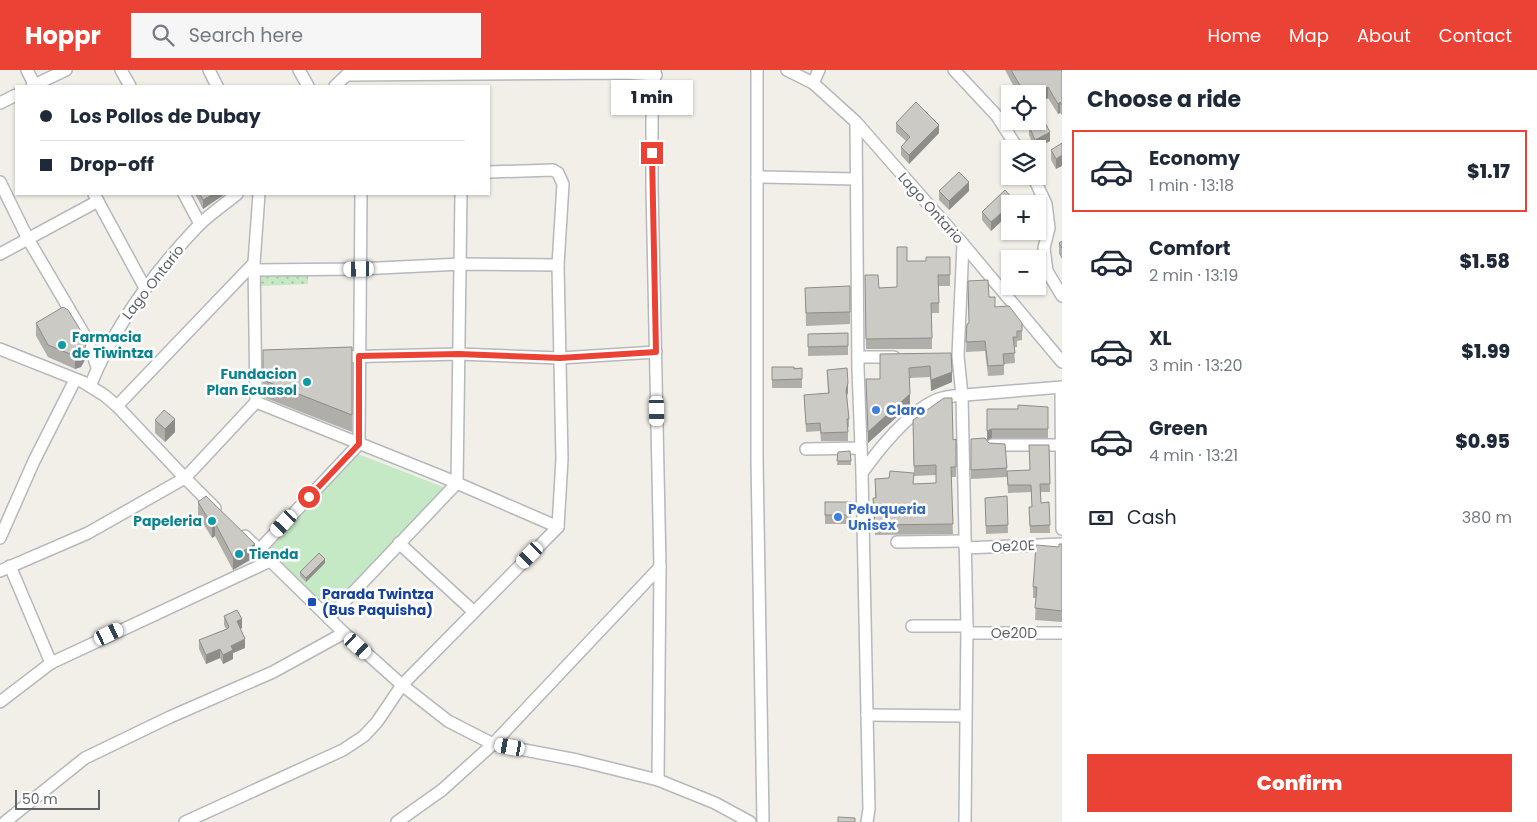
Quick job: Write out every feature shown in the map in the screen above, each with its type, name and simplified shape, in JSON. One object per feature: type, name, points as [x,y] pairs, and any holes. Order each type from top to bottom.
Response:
[{"type":"street","points":[[27,70],[34,85]]},
{"type":"street","points":[[36,85],[66,70]]},
{"type":"street","points":[[121,70],[129,85]]},
{"type":"street","points":[[209,70],[216,85]]},
{"type":"street","points":[[300,70],[308,85]]},
{"type":"street","points":[[757,70],[757,459],[763,822]]},
{"type":"street","name":"Lago Ontario","points":[[787,70],[813,83],[856,122],[963,244],[1062,362]]},
{"type":"street","points":[[813,83],[819,70]]},
{"type":"street","points":[[954,70],[997,116],[1012,140]]},
{"type":"street","points":[[336,85],[350,72],[655,73],[652,158],[660,567],[658,780]]},
{"type":"street","points":[[0,103],[15,96]]},
{"type":"street","points":[[856,122],[858,358],[869,808],[867,822]]},
{"type":"street","points":[[185,822],[343,750],[364,736],[377,722],[402,685],[558,527],[562,459],[558,265],[564,184],[553,170],[490,172]]},
{"type":"street","points":[[757,177],[856,179]]},
{"type":"street","points":[[0,182],[28,238],[88,341],[97,367]]},
{"type":"street","points":[[1037,185],[1046,204],[1049,228],[1044,248],[1047,271],[1062,296]]},
{"type":"street","points":[[185,195],[200,224]]},
{"type":"street","name":"Lago Ontario","points":[[90,386],[97,367],[121,322],[145,288],[200,224],[236,195]]},
{"type":"street","points":[[51,663],[5,569],[88,533],[185,478],[256,402],[261,360],[254,267],[259,195]]},
{"type":"street","points":[[259,550],[359,444],[361,195]]},
{"type":"street","points":[[329,618],[456,483],[461,264],[460,195]]},
{"type":"street","points":[[0,254],[96,198],[145,288]]},
{"type":"street","points":[[963,244],[954,356],[962,396],[967,630],[964,822]]},
{"type":"street","points":[[117,406],[254,267],[359,269],[461,264],[558,265]]},
{"type":"street","points":[[0,349],[90,386],[117,406],[225,517]]},
{"type":"street","points":[[331,357],[459,354],[560,358],[656,352]]},
{"type":"street","points":[[858,358],[904,357]]},
{"type":"street","points":[[0,538],[3,520],[76,380]]},
{"type":"street","points":[[862,473],[890,438],[926,405],[941,398],[1062,387],[1062,529]]},
{"type":"street","points":[[256,402],[456,483],[558,527]]},
{"type":"street","points":[[992,446],[1062,445]]},
{"type":"street","points":[[806,449],[861,448]]},
{"type":"street","points":[[238,530],[344,633],[402,685],[448,721],[493,744],[577,760],[658,780],[715,803],[750,822]]},
{"type":"street","name":"Oe20E","points":[[896,542],[1062,544]]},
{"type":"street","points":[[399,543],[474,612]]},
{"type":"street","points":[[0,702],[51,663],[270,561]]},
{"type":"street","points":[[396,822],[442,790],[493,744],[660,567]]},
{"type":"street","name":"Oe20D","points":[[912,626],[1062,633]]},
{"type":"street","points":[[5,822],[85,758],[170,717],[272,672],[344,633]]},
{"type":"street","points":[[867,716],[966,716]]},
{"type":"green space","points":[[258,274],[308,274],[308,284],[261,286]]},
{"type":"green space","points":[[358,454],[446,488],[330,610],[267,549]]},
{"type":"building","points":[[1011,70],[1062,70],[1062,105],[1060,102],[1058,104],[1048,87],[1046,88],[1046,85],[1020,85]]},
{"type":"building","points":[[916,102],[939,125],[909,155],[901,147],[910,137],[896,123]]},
{"type":"building","points":[[1046,125],[1050,132],[1035,140],[1031,130],[1046,130]]},
{"type":"building","points":[[1062,143],[1062,155],[1056,159],[1051,150]]},
{"type":"building","points":[[959,172],[969,182],[949,201],[939,191]]},
{"type":"building","points":[[1005,190],[1009,195],[1001,195],[1001,213],[991,222],[982,212]]},
{"type":"building","points":[[200,195],[211,195],[203,200]]},
{"type":"building","points":[[897,247],[907,247],[907,261],[926,261],[926,257],[950,257],[950,275],[938,275],[939,303],[931,303],[932,338],[866,339],[865,275],[878,275],[879,288],[897,287]]},
{"type":"building","points":[[988,280],[989,297],[995,297],[995,307],[1009,306],[1022,323],[1022,331],[1017,331],[1017,337],[1013,337],[1015,353],[1003,354],[1004,365],[988,366],[985,341],[966,342],[967,324],[969,323],[968,281]]},
{"type":"building","points":[[850,286],[850,312],[806,313],[805,288]]},
{"type":"building","points":[[63,307],[68,310],[81,331],[86,345],[81,354],[75,356],[48,345],[36,323]]},
{"type":"building","points":[[848,333],[848,346],[808,347],[808,334]]},
{"type":"building","points":[[352,347],[352,415],[263,380],[263,350]]},
{"type":"building","points":[[951,353],[952,372],[931,380],[930,366],[909,368],[910,394],[868,432],[866,379],[880,379],[880,354]]},
{"type":"building","points":[[772,367],[802,368],[802,379],[772,380]]},
{"type":"building","points":[[847,368],[848,432],[821,433],[820,423],[806,424],[804,395],[829,393],[827,370]]},
{"type":"building","points":[[944,398],[952,398],[953,440],[956,439],[956,467],[951,467],[953,524],[875,525],[873,498],[876,498],[875,479],[889,478],[890,471],[914,473],[913,484],[936,483],[936,465],[914,466],[913,420]]},
{"type":"building","points":[[1018,405],[1048,407],[1048,429],[992,429],[987,431],[987,409],[1018,409]]},
{"type":"building","points":[[164,410],[175,419],[165,429],[155,420]]},
{"type":"building","points":[[985,438],[989,443],[1005,444],[1007,468],[971,470],[971,439]]},
{"type":"building","points":[[1029,445],[1049,445],[1050,484],[1040,484],[1041,503],[1049,502],[1050,525],[1030,526],[1029,507],[1032,507],[1031,485],[1008,485],[1007,471],[1030,470]]},
{"type":"building","points":[[850,451],[851,461],[837,461],[838,452]]},
{"type":"building","points":[[206,496],[255,544],[233,557],[215,523],[212,525],[198,502]]},
{"type":"building","points":[[1007,496],[1008,525],[986,526],[985,498]]},
{"type":"building","points":[[825,502],[851,502],[851,515],[825,515]]},
{"type":"building","points":[[1059,544],[1062,544],[1062,611],[1035,608],[1037,587],[1033,587],[1036,545],[1059,547]]},
{"type":"building","points":[[319,553],[325,559],[306,578],[300,572]]},
{"type":"building","points":[[237,610],[242,619],[237,621],[245,639],[231,646],[233,650],[223,655],[220,649],[206,655],[199,640],[227,629],[229,627],[224,616]]},
{"type":"building","points":[[838,817],[855,818],[855,822],[838,822]]},
{"type":"place","name":"Farmacia de Tiwintza","points":[[62,345]]},
{"type":"place","name":"Fundacion Plan Ecuasol","points":[[307,382]]},
{"type":"place","name":"Claro","points":[[876,410]]},
{"type":"place","name":"Peluqueria Unisex","points":[[838,517]]},
{"type":"place","name":"Papeleria","points":[[212,521]]},
{"type":"place","name":"Tienda","points":[[239,554]]},
{"type":"place","name":"Parada Twintza (Bus Paquisha)","points":[[312,602]]},
{"type":"route","points":[[309,497],[359,444],[359,356],[459,354],[560,358],[656,352],[652,153]]}]
